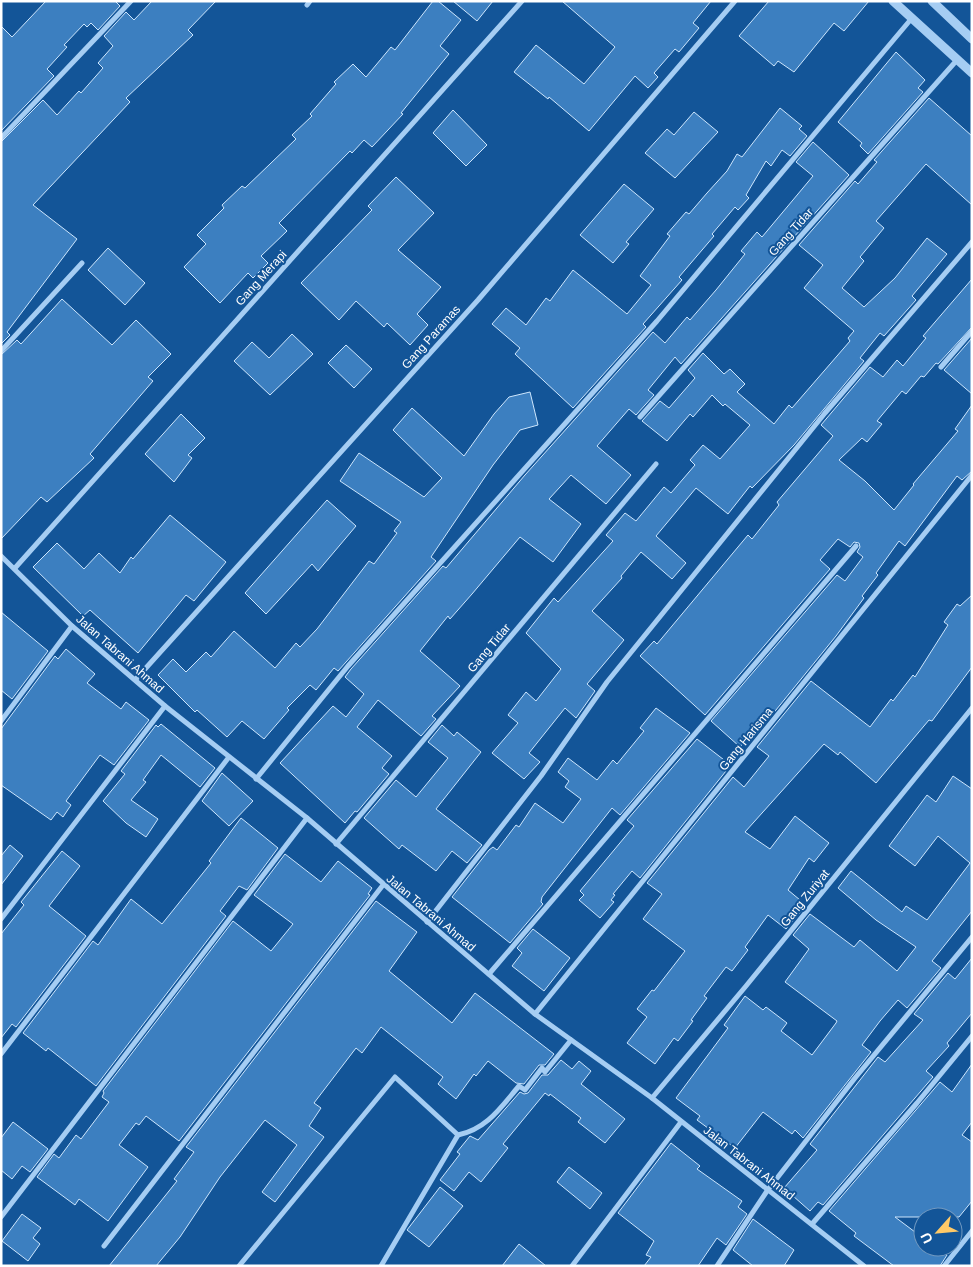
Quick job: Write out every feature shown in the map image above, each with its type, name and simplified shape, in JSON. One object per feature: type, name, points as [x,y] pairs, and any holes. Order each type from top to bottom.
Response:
[{"type":"street","points":[[1,138],[131,1]]},
{"type":"street","name":"Gang Merapi","points":[[15,568],[522,1]]},
{"type":"street","name":"Gang Paramas","points":[[136,679],[478,300],[735,1]]},
{"type":"street","points":[[893,1],[972,73]]},
{"type":"street","points":[[934,2],[972,39]]},
{"type":"street","points":[[256,778],[348,666],[657,321],[912,18]]},
{"type":"street","name":"Gang Tidar","points":[[640,417],[957,60]]},
{"type":"street","points":[[427,922],[542,776],[607,682],[825,413],[972,242]]},
{"type":"street","points":[[1,351],[82,263]]},
{"type":"street","points":[[941,367],[972,331]]},
{"type":"street","name":"Gang Tidar","points":[[336,844],[656,464]]},
{"type":"street","name":"Gang Harisma","points":[[535,1014],[972,475]]},
{"type":"street","points":[[489,974],[856,546]]},
{"type":"street","name":"Jalan Tabrani Ahmad","points":[[1,556],[72,626],[136,679],[165,706],[307,818],[535,1014],[652,1098],[864,1266]]},
{"type":"street","points":[[1,721],[72,626]]},
{"type":"street","points":[[1,919],[165,706]]},
{"type":"street","name":"Gang Zuriyat","points":[[652,1098],[765,964],[972,708]]},
{"type":"street","points":[[1,1054],[229,757]]},
{"type":"street","points":[[1,1217],[307,818]]},
{"type":"street","points":[[104,1246],[383,885]]},
{"type":"street","points":[[716,1266],[767,1191],[855,1078],[972,937]]},
{"type":"street","points":[[812,1224],[917,1103],[972,1036]]},
{"type":"street","points":[[381,1266],[458,1134],[469,1132],[489,1121],[519,1086],[526,1090],[542,1068],[546,1072],[571,1040]]},
{"type":"street","points":[[239,1266],[395,1077],[458,1134]]},
{"type":"street","points":[[572,1266],[681,1122]]},
{"type":"street","points":[[944,1266],[972,1231]]},
{"type":"building","points":[[46,1],[115,1],[120,6],[98,30],[91,23],[87,27],[84,24],[64,45],[67,47],[47,69],[54,76],[1,131],[1,26],[12,37]]},
{"type":"building","points":[[152,1],[216,1],[188,30],[193,35],[126,98],[130,102],[33,205],[77,239],[7,332],[10,335],[1,344],[1,142],[43,100],[57,115],[79,91],[81,93],[103,68],[98,63],[113,46],[104,36],[126,12],[134,20]]},
{"type":"building","points":[[433,1],[438,1],[461,20],[440,46],[449,54],[401,113],[403,114],[372,147],[364,140],[352,153],[350,151],[279,223],[287,231],[261,256],[268,263],[253,278],[248,273],[220,303],[184,267],[206,244],[197,235],[224,208],[222,205],[242,186],[245,188],[296,139],[292,135],[312,116],[310,114],[336,84],[334,82],[353,64],[366,77],[391,47],[395,50]]},
{"type":"building","points":[[453,1],[493,1],[477,21]]},
{"type":"building","points":[[562,1],[711,1],[693,23],[699,28],[679,52],[675,49],[654,73],[658,77],[648,88],[635,76],[589,131],[549,97],[548,99],[514,72],[536,45],[584,84],[615,47]]},
{"type":"building","points":[[769,1],[869,1],[844,31],[834,23],[794,72],[778,61],[774,66],[739,36]]},
{"type":"building","points":[[896,52],[925,80],[918,88],[923,92],[868,154],[860,146],[862,143],[838,122]]},
{"type":"building","points":[[929,98],[972,136],[972,205],[926,164],[876,221],[884,228],[860,257],[864,261],[842,288],[864,307],[895,278],[927,238],[947,254],[912,296],[916,300],[884,336],[880,333],[860,358],[864,361],[794,445],[752,488],[750,486],[728,514],[696,488],[656,536],[686,563],[672,579],[641,552],[621,576],[622,578],[592,611],[624,640],[587,684],[595,691],[576,718],[565,708],[529,753],[540,762],[524,779],[492,753],[518,723],[508,715],[526,692],[536,701],[561,669],[526,633],[554,598],[558,602],[613,541],[606,535],[625,513],[636,521],[664,487],[671,493],[695,465],[690,460],[703,445],[720,459],[750,425],[725,404],[723,406],[712,395],[693,417],[690,414],[667,441],[642,421],[660,401],[669,408],[695,378],[688,370],[703,353],[724,374],[730,369],[745,384],[737,392],[774,424],[789,405],[792,408],[850,341],[848,338],[854,331],[804,288],[823,265],[799,245],[855,181],[858,184],[877,162],[874,160]]},
{"type":"building","points":[[780,108],[802,126],[799,129],[807,136],[790,156],[782,150],[771,166],[766,161],[746,195],[749,198],[738,210],[735,207],[712,234],[714,236],[679,277],[682,280],[643,324],[646,327],[573,408],[515,354],[520,348],[492,324],[506,308],[526,325],[546,298],[550,301],[573,270],[627,314],[651,285],[640,276],[670,236],[667,234],[686,212],[689,214],[727,171],[737,154],[742,157]]},
{"type":"building","points":[[453,110],[487,145],[466,166],[433,133]]},
{"type":"building","points":[[694,112],[718,132],[675,178],[645,153],[667,129],[674,135]]},
{"type":"building","points":[[813,142],[849,175],[681,364],[675,357],[648,390],[654,395],[636,415],[629,409],[597,446],[631,475],[606,504],[571,475],[549,499],[581,524],[553,562],[520,537],[450,619],[448,616],[420,651],[460,686],[432,716],[436,719],[421,736],[378,700],[357,727],[392,756],[382,768],[389,774],[357,812],[355,811],[345,823],[280,763],[333,706],[346,717],[364,694],[345,677],[351,669],[443,566],[446,568],[525,475],[653,332],[665,343],[687,317],[690,320],[716,290],[745,254],[741,251],[757,232],[762,237],[813,176],[796,162]]},
{"type":"building","points":[[396,177],[434,213],[398,250],[441,287],[417,314],[428,325],[410,345],[387,323],[384,327],[356,301],[339,320],[301,283],[372,210],[368,206]]},
{"type":"building","points":[[624,184],[654,209],[626,242],[629,244],[613,263],[580,235]]},
{"type":"building","points":[[108,248],[145,283],[125,305],[88,270]]},
{"type":"building","points":[[972,279],[972,327],[938,364],[936,363],[924,377],[921,376],[906,394],[902,391],[877,421],[882,424],[867,442],[862,438],[839,460],[865,481],[894,510],[913,484],[958,431],[955,429],[972,405],[972,471],[962,480],[957,476],[905,546],[899,541],[876,573],[878,575],[862,596],[864,598],[836,636],[750,742],[746,740],[740,747],[711,721],[837,575],[845,581],[863,557],[857,552],[860,547],[859,543],[854,542],[850,547],[838,539],[820,560],[830,569],[705,715],[640,656],[654,641],[657,644],[748,535],[752,539],[779,505],[777,502],[833,436],[821,425],[870,367],[883,377],[897,360],[903,366],[926,338],[923,336]]},
{"type":"building","points":[[62,299],[112,345],[136,320],[171,354],[148,377],[153,381],[90,454],[94,458],[47,502],[41,497],[1,539],[1,355],[17,340],[21,344]]},
{"type":"building","points":[[292,334],[313,354],[270,395],[234,361],[252,342],[269,358]]},
{"type":"building","points":[[972,338],[972,394],[944,370]]},
{"type":"building","points":[[346,345],[372,369],[354,388],[328,363]]},
{"type":"building","points":[[530,392],[538,425],[520,430],[493,465],[431,557],[436,561],[338,671],[334,668],[316,690],[310,685],[287,708],[289,710],[264,739],[242,721],[227,737],[197,710],[195,712],[158,675],[173,659],[186,672],[206,652],[211,657],[234,631],[275,668],[296,643],[300,647],[317,629],[369,561],[374,564],[397,533],[394,531],[401,522],[340,481],[359,453],[424,497],[442,478],[393,430],[412,408],[464,456],[494,414],[509,397]]},
{"type":"building","points":[[181,414],[205,438],[188,455],[192,458],[174,482],[145,454]]},
{"type":"building","points":[[327,500],[356,526],[318,571],[312,564],[266,614],[245,593]]},
{"type":"building","points":[[170,515],[226,562],[194,601],[186,595],[138,653],[90,610],[83,616],[33,567],[57,543],[84,569],[99,553],[120,573],[131,557],[133,559]]},
{"type":"building","points":[[972,595],[972,667],[932,721],[929,720],[876,783],[840,752],[838,755],[824,744],[745,832],[770,849],[795,816],[829,843],[814,862],[809,858],[788,890],[800,900],[797,905],[803,909],[786,929],[768,915],[745,947],[748,950],[732,971],[726,967],[704,996],[707,998],[691,1020],[693,1021],[678,1041],[674,1038],[655,1064],[627,1043],[647,1017],[637,1009],[652,990],[654,991],[685,951],[643,919],[662,894],[647,883],[733,777],[744,787],[769,756],[757,747],[811,681],[870,727],[891,699],[893,701],[913,675],[915,677],[948,625],[944,622],[957,604],[960,606]]},
{"type":"building","points":[[1,612],[48,651],[12,699],[1,690]]},
{"type":"building","points":[[66,649],[95,674],[87,683],[121,709],[126,702],[149,720],[114,765],[100,755],[66,801],[71,805],[63,817],[57,812],[51,820],[1,785],[1,729],[55,656],[58,659]]},
{"type":"building","points":[[656,708],[690,733],[620,815],[612,808],[542,897],[541,902],[543,904],[510,943],[452,897],[489,850],[493,847],[497,850],[516,825],[519,827],[535,803],[563,823],[581,799],[565,787],[569,781],[558,772],[568,758],[597,780],[613,760],[617,764],[644,731],[640,728]]},
{"type":"building","points":[[161,724],[215,768],[200,787],[161,755],[143,780],[146,782],[131,800],[158,819],[146,837],[126,823],[103,801],[125,774],[121,771],[156,725],[158,727]]},
{"type":"building","points":[[442,725],[454,736],[457,732],[481,752],[436,809],[482,845],[467,863],[452,851],[436,871],[402,845],[399,849],[364,818],[396,780],[416,797],[448,758],[428,742]]},
{"type":"building","points":[[697,739],[728,763],[723,769],[726,771],[640,878],[632,871],[613,894],[615,895],[611,900],[614,902],[600,918],[579,900],[584,895],[580,891],[634,826],[627,820]]},
{"type":"building","points":[[222,773],[253,801],[229,826],[202,801]]},
{"type":"building","points":[[953,776],[972,789],[972,911],[932,961],[941,968],[907,1008],[898,1000],[880,1021],[862,1045],[871,1052],[803,1138],[795,1130],[792,1134],[763,1112],[735,1148],[697,1120],[700,1116],[676,1098],[728,1028],[724,1025],[745,996],[763,1010],[766,1007],[787,1023],[781,1031],[812,1055],[836,1023],[837,1021],[785,982],[809,949],[793,935],[810,914],[854,947],[860,940],[897,971],[916,947],[876,920],[838,888],[851,871],[902,912],[906,906],[927,920],[970,863],[938,836],[915,866],[889,846],[927,795],[936,802]]},
{"type":"building","points":[[241,818],[278,848],[247,890],[239,886],[220,911],[226,916],[96,1086],[48,1048],[46,1051],[23,1033],[93,941],[98,945],[131,899],[162,924],[211,863],[209,861]]},
{"type":"building","points":[[10,845],[23,856],[1,885],[1,856]]},
{"type":"building","points":[[62,851],[80,866],[49,906],[86,936],[16,1027],[12,1024],[1,1038],[1,934],[24,905],[21,902]]},
{"type":"building","points":[[285,854],[321,882],[338,861],[372,888],[368,894],[370,895],[179,1141],[146,1116],[139,1125],[136,1123],[119,1145],[148,1167],[108,1221],[79,1199],[75,1205],[37,1177],[54,1154],[59,1158],[76,1135],[81,1139],[109,1102],[102,1097],[103,1091],[233,921],[271,951],[293,924],[254,895]]},
{"type":"building","points":[[376,901],[417,932],[389,971],[452,1023],[475,993],[554,1054],[545,1065],[539,1065],[524,1084],[516,1083],[488,1061],[476,1076],[474,1074],[456,1099],[438,1084],[443,1077],[381,1027],[362,1053],[356,1048],[314,1103],[321,1108],[309,1126],[324,1137],[275,1202],[262,1192],[297,1145],[265,1120],[220,1177],[180,1237],[156,1266],[109,1266],[177,1181],[174,1179],[194,1152],[186,1147]]},
{"type":"building","points":[[533,929],[570,958],[544,991],[512,966],[522,953],[517,948]]},
{"type":"building","points":[[972,958],[972,1013],[947,1043],[949,1046],[926,1071],[933,1077],[823,1205],[818,1202],[810,1211],[784,1188],[817,1150],[810,1144],[878,1057],[885,1062],[923,1020],[914,1014],[948,973],[955,979]]},
{"type":"building","points":[[561,1060],[572,1069],[579,1061],[591,1071],[581,1084],[625,1119],[605,1143],[578,1122],[581,1118],[550,1094],[549,1096],[545,1093],[503,1144],[508,1148],[481,1182],[469,1172],[454,1191],[440,1180],[460,1154],[457,1152],[470,1136],[478,1140],[520,1092],[528,1093],[542,1075],[548,1075]]},
{"type":"building","points":[[972,1064],[972,1122],[962,1135],[972,1142],[972,1201],[963,1212],[963,1207],[913,1207],[913,1217],[895,1217],[913,1230],[913,1257],[946,1257],[940,1266],[894,1266],[854,1236],[856,1233],[829,1211],[940,1082],[952,1092]]},
{"type":"building","points":[[13,1122],[48,1149],[30,1172],[22,1166],[12,1179],[1,1170],[1,1138]]},
{"type":"building","points":[[671,1143],[700,1166],[697,1169],[742,1201],[738,1207],[747,1214],[726,1245],[717,1238],[698,1266],[644,1266],[651,1257],[646,1255],[654,1241],[618,1213]]},
{"type":"building","points":[[569,1167],[602,1193],[590,1209],[557,1182]]},
{"type":"building","points":[[440,1187],[463,1206],[429,1247],[407,1230]]},
{"type":"building","points":[[22,1214],[41,1228],[33,1238],[40,1244],[28,1261],[2,1241]]},
{"type":"building","points":[[753,1219],[794,1250],[784,1266],[753,1266],[733,1250]]},
{"type":"building","points":[[519,1244],[546,1266],[502,1266]]}]
